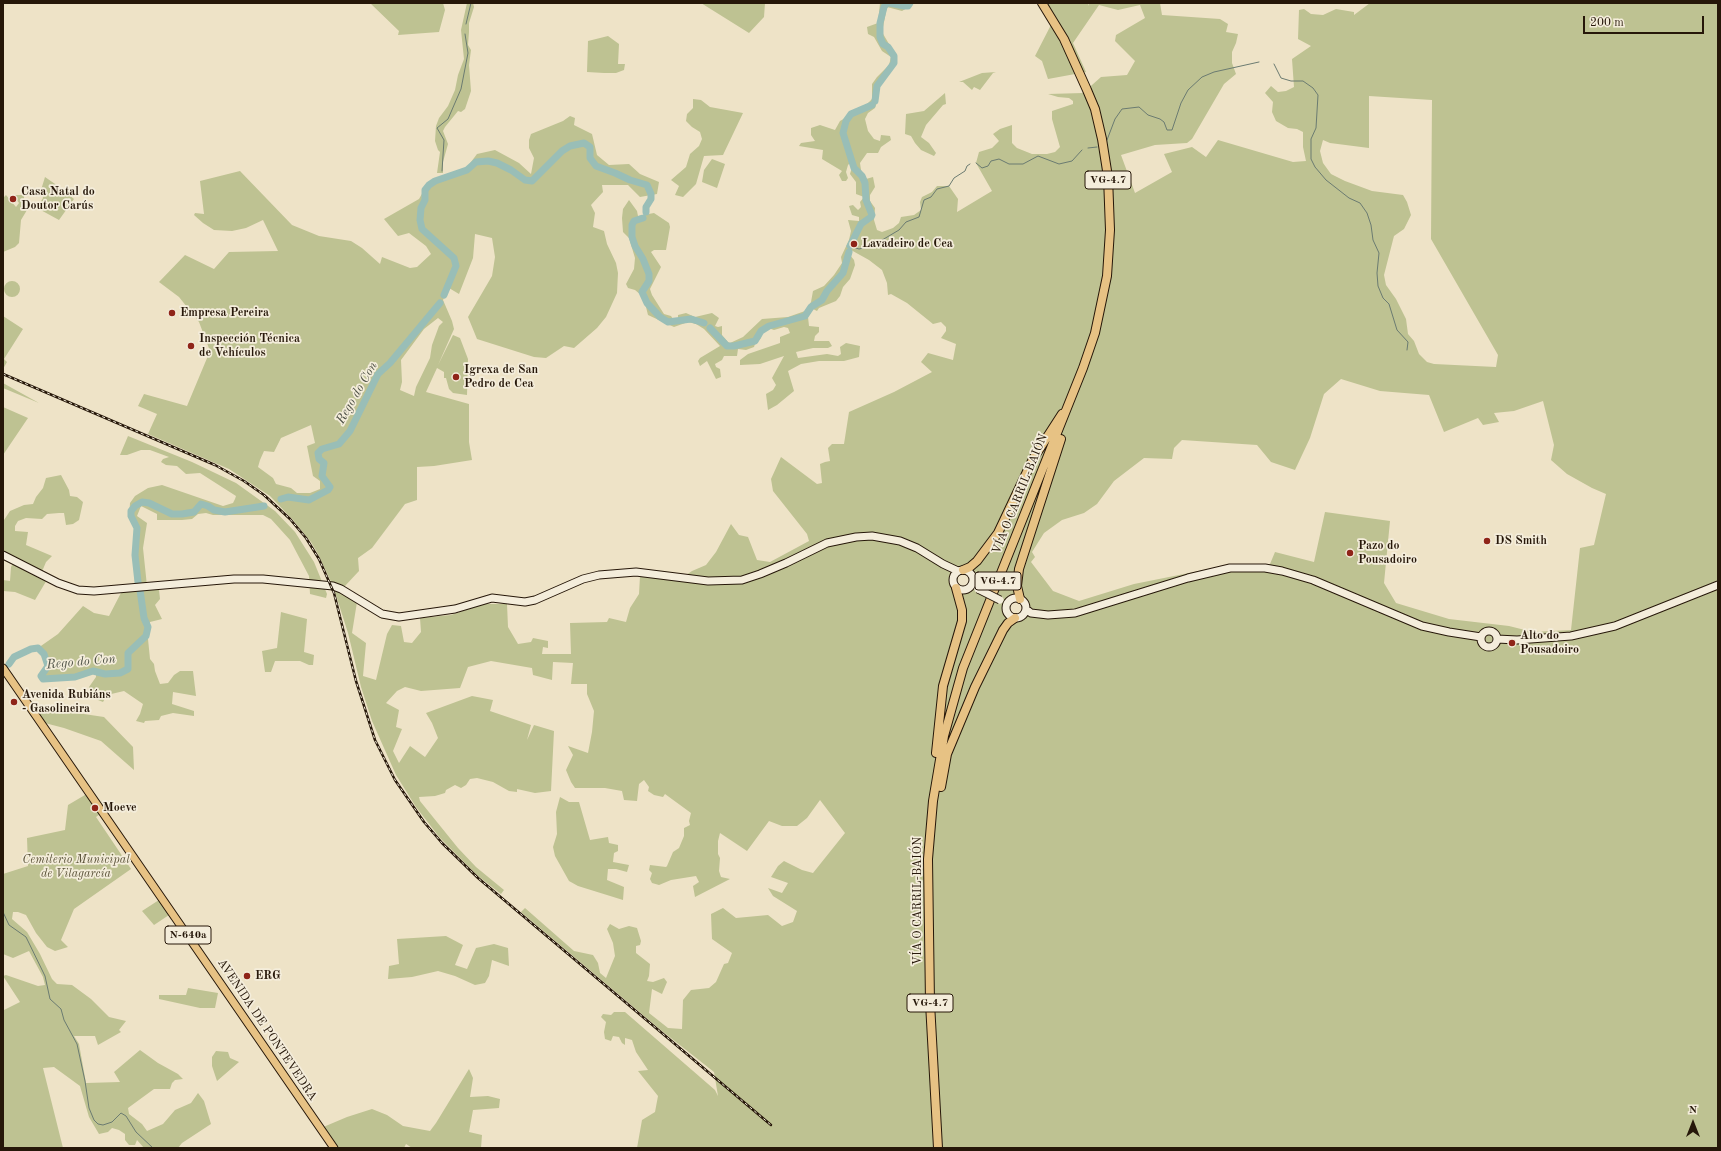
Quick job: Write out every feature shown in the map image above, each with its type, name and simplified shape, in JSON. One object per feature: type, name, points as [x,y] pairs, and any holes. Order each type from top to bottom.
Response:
[{"type":"highway","name":"VÍA O CARRIL-BAIÓN","points":[[938,1148],[930,1004],[928,859],[934,801],[944,736],[963,668],[1083,368],[1095,334],[1107,276],[1110,230],[1108,177],[1102,139],[1094,109],[1064,39],[1042,3]]},
{"type":"highway","points":[[961,570],[977,561],[998,533],[1033,459],[1063,412],[1083,368]]},
{"type":"highway","points":[[1020,599],[1017,586],[1019,569],[1030,540],[1041,498],[1073,405],[1083,368]]},
{"type":"highway","points":[[934,801],[943,686],[962,622],[961,606],[956,588]]},
{"type":"highway","points":[[928,859],[947,754],[975,687],[1003,630],[1008,623],[1015,618]]},
{"type":"main road","points":[[3,555],[58,583],[78,590],[94,591],[234,579],[271,579],[333,586],[341,589],[382,614],[399,617],[455,609],[492,598],[525,602],[534,600],[583,579],[599,575],[636,572],[708,581],[742,580],[786,564],[827,543],[856,537],[872,536],[900,541],[927,553],[943,564],[969,572],[973,577],[975,588]]},
{"type":"main road","points":[[943,564],[956,588],[962,590],[975,588],[1004,602],[1014,598],[1020,599],[1026,609],[1031,613],[1048,615],[1075,613],[1188,578],[1230,568],[1265,568],[1282,570],[1313,580],[1422,626],[1481,637]]},
{"type":"main road","points":[[952,579],[961,570]]},
{"type":"main road","points":[[1497,639],[1517,640],[1571,636],[1615,626],[1718,585]]},
{"type":"main road","points":[[1004,602],[1006,612],[1015,618],[1021,617],[1026,609]]},
{"type":"main road","points":[[1489,631],[1495,633],[1497,639],[1494,646],[1487,647],[1481,642],[1481,637],[1484,632],[1489,631]]},
{"type":"main road","name":"AVENIDA DE PONTEVEDRA","points":[[3,668],[334,1148]]},
{"type":"green space","points":[[370,3],[443,3],[445,10],[439,32],[398,35],[399,31]]},
{"type":"green space","points":[[467,3],[473,3],[474,7],[469,23],[468,45],[471,50],[469,65],[471,91],[465,109],[461,112],[458,111],[443,131],[448,144],[443,162],[443,173],[437,173],[440,152],[435,141],[436,126],[439,118],[448,106],[455,90],[458,75],[464,59],[461,30]]},
{"type":"green space","points":[[701,3],[765,3],[764,17],[749,33]]},
{"type":"green space","points":[[880,3],[912,3],[912,5],[902,11],[887,7],[882,32],[896,56],[895,66],[880,84],[875,108],[868,113],[865,119],[868,131],[874,139],[880,141],[881,135],[890,136],[891,140],[881,147],[878,153],[867,153],[860,163],[861,170],[866,179],[873,177],[875,187],[870,195],[870,201],[875,208],[874,220],[877,230],[882,232],[893,228],[899,223],[901,217],[914,215],[921,210],[920,202],[922,197],[932,192],[937,186],[949,186],[958,199],[957,212],[992,191],[976,163],[979,152],[992,148],[999,141],[993,134],[1000,129],[1012,125],[1012,143],[1017,148],[1032,154],[1047,154],[1055,152],[1060,147],[1052,119],[1052,111],[1073,104],[1073,101],[1069,98],[1048,94],[1083,93],[1101,77],[1127,75],[1135,61],[1115,41],[1116,35],[1145,18],[1140,5],[1118,10],[1099,5],[1073,43],[1086,72],[1048,79],[1042,61],[1035,56],[1053,21],[1042,3],[1088,3],[1089,6],[1089,3],[1160,3],[1162,15],[1220,19],[1228,24],[1226,32],[1238,34],[1232,52],[1232,63],[1236,74],[1224,84],[1192,139],[1187,143],[1155,145],[1121,155],[1135,193],[1172,172],[1164,154],[1192,147],[1206,157],[1218,140],[1293,162],[1306,161],[1303,147],[1303,132],[1297,129],[1288,128],[1276,121],[1272,112],[1273,102],[1265,93],[1271,86],[1278,92],[1286,91],[1294,87],[1292,59],[1311,46],[1298,39],[1299,10],[1304,9],[1311,14],[1323,15],[1336,9],[1354,12],[1354,15],[1370,3],[1718,3],[1718,1148],[637,1148],[642,1120],[655,1112],[658,1096],[638,1071],[648,1070],[636,1052],[632,1040],[625,1038],[625,1045],[619,1037],[613,1036],[611,1041],[605,1039],[604,1032],[606,1022],[601,1017],[603,1014],[611,1015],[614,1012],[625,1012],[715,1090],[718,1096],[714,1072],[662,1031],[521,912],[525,908],[574,951],[593,955],[598,963],[600,973],[606,978],[615,956],[613,943],[607,929],[610,924],[619,929],[629,926],[637,928],[641,941],[640,945],[636,946],[636,953],[650,964],[647,981],[653,982],[664,978],[667,982],[662,994],[652,989],[649,1013],[668,1028],[682,1029],[683,1000],[691,990],[709,988],[716,982],[724,964],[728,963],[732,953],[712,939],[711,914],[723,908],[736,918],[768,915],[782,926],[793,922],[797,911],[773,896],[768,888],[782,893],[788,883],[771,877],[778,866],[784,861],[802,870],[813,873],[845,833],[820,800],[807,818],[797,826],[782,826],[769,821],[747,851],[720,833],[718,841],[718,854],[720,858],[719,871],[721,877],[730,879],[695,897],[693,886],[699,882],[696,876],[671,880],[659,885],[652,883],[650,879],[652,873],[649,870],[650,865],[667,866],[673,852],[679,848],[684,836],[684,828],[690,825],[689,821],[691,813],[665,794],[663,797],[654,795],[648,791],[649,787],[644,780],[639,784],[637,801],[624,800],[622,791],[605,788],[575,788],[566,770],[573,755],[568,746],[588,753],[594,711],[587,694],[587,684],[571,684],[573,663],[553,662],[552,680],[533,675],[532,668],[491,661],[468,667],[460,688],[421,691],[405,687],[397,691],[386,703],[399,710],[396,727],[402,729],[393,751],[399,763],[410,746],[425,757],[438,738],[426,713],[472,696],[493,700],[490,711],[531,725],[527,740],[534,725],[554,731],[551,791],[535,793],[517,789],[517,792],[509,791],[493,782],[477,778],[470,779],[466,785],[461,788],[455,785],[446,790],[445,793],[435,796],[419,797],[420,801],[458,848],[476,867],[504,890],[501,894],[478,876],[440,838],[416,807],[396,775],[372,721],[361,687],[348,633],[334,589],[357,602],[352,633],[366,643],[363,676],[376,680],[387,634],[392,625],[401,626],[404,642],[412,643],[421,632],[420,618],[451,615],[484,604],[507,604],[508,627],[518,644],[531,642],[533,638],[548,641],[548,648],[543,647],[542,654],[571,654],[570,623],[607,622],[609,618],[626,622],[630,608],[639,594],[640,576],[683,577],[706,565],[716,552],[731,524],[739,535],[748,537],[757,560],[770,562],[809,541],[807,534],[773,491],[771,479],[781,457],[817,484],[822,483],[820,464],[830,461],[828,448],[832,444],[844,444],[849,412],[894,392],[932,372],[921,362],[928,353],[953,360],[956,344],[941,338],[946,331],[946,327],[941,322],[933,324],[907,303],[891,294],[888,295],[887,283],[882,270],[869,260],[851,250],[850,255],[854,260],[855,265],[850,279],[843,287],[840,296],[836,301],[819,308],[817,311],[813,309],[808,317],[809,326],[819,327],[819,332],[815,336],[814,341],[829,341],[832,346],[828,348],[813,348],[796,352],[798,358],[827,354],[838,356],[841,354],[840,347],[846,343],[860,346],[859,357],[844,361],[819,361],[801,364],[788,371],[794,391],[777,405],[768,410],[766,394],[773,390],[776,385],[772,378],[784,356],[760,364],[740,365],[740,360],[748,354],[780,343],[780,337],[790,333],[788,328],[784,327],[774,330],[768,328],[762,333],[761,338],[754,347],[746,350],[738,349],[737,356],[724,356],[722,360],[715,364],[716,367],[720,369],[721,377],[716,379],[707,361],[700,366],[698,361],[700,358],[720,346],[704,329],[696,324],[688,322],[674,327],[648,315],[641,295],[635,290],[628,288],[626,284],[634,269],[635,258],[629,238],[623,232],[623,209],[629,200],[637,211],[638,216],[654,213],[669,223],[670,227],[666,250],[654,250],[651,252],[661,267],[650,289],[664,314],[671,316],[673,319],[678,319],[678,315],[686,313],[695,317],[712,313],[719,318],[715,326],[722,326],[722,335],[730,343],[743,337],[762,319],[788,317],[805,311],[811,302],[813,291],[824,286],[842,263],[841,257],[849,240],[851,231],[848,220],[859,221],[859,217],[852,215],[849,206],[853,205],[858,210],[861,207],[860,202],[864,197],[856,194],[856,182],[850,174],[852,167],[850,163],[846,172],[848,178],[846,181],[842,181],[839,175],[842,171],[822,159],[823,150],[799,146],[801,143],[815,141],[811,135],[811,128],[820,125],[835,130],[840,121],[847,117],[851,112],[867,104],[872,99],[872,84],[889,65],[891,57],[882,51],[874,37],[868,34],[867,27],[878,23]],"holes":[[[1369,96],[1432,100],[1431,239],[1498,355],[1496,367],[1434,364],[1427,362],[1419,354],[1414,341],[1408,334],[1406,319],[1396,299],[1386,285],[1384,275],[1394,236],[1404,229],[1411,215],[1407,202],[1403,195],[1372,191],[1331,174],[1323,163],[1320,151],[1323,140],[1330,143],[1369,148]],[[1341,379],[1380,391],[1429,395],[1444,432],[1478,418],[1483,425],[1499,422],[1494,413],[1514,411],[1543,401],[1554,445],[1551,460],[1567,474],[1606,494],[1594,545],[1580,548],[1571,630],[1533,632],[1509,626],[1449,619],[1396,603],[1384,583],[1390,521],[1325,512],[1314,562],[1275,552],[1270,564],[1233,564],[1134,584],[1079,601],[1053,591],[1031,562],[1035,557],[1032,552],[1044,533],[1062,520],[1084,513],[1097,504],[1114,481],[1144,458],[1172,459],[1174,448],[1182,440],[1257,445],[1271,462],[1295,470],[1310,438],[1324,394]],[[961,574],[966,574],[970,577],[971,582],[967,587],[960,587],[957,584],[958,577]],[[1011,602],[1020,602],[1022,611],[1016,615],[1010,612],[1008,608]]]},
{"type":"green space","points":[[608,36],[619,44],[618,64],[625,64],[624,70],[616,73],[587,72],[588,41]]},
{"type":"green space","points":[[996,72],[993,73],[980,90],[974,87],[972,90],[963,82],[959,82],[982,73]]},
{"type":"green space","points":[[945,93],[946,104],[943,105],[926,125],[921,137],[929,143],[936,153],[934,156],[921,150],[911,136],[905,134],[906,114],[924,111]]},
{"type":"green space","points":[[693,99],[701,100],[710,107],[743,113],[723,155],[704,156],[696,184],[683,197],[675,195],[679,186],[671,180],[686,167],[690,154],[699,146],[702,139],[700,132],[686,121],[687,114],[693,108]]},
{"type":"green space","points":[[570,116],[575,118],[574,125],[592,134],[597,155],[609,165],[629,164],[640,174],[659,182],[657,194],[640,197],[628,185],[602,185],[603,192],[591,205],[595,213],[593,227],[604,231],[607,244],[616,263],[618,273],[617,293],[606,317],[597,328],[574,348],[564,346],[546,358],[534,357],[477,339],[468,317],[492,276],[495,257],[492,238],[475,234],[473,258],[459,294],[449,288],[443,300],[454,329],[438,365],[453,335],[460,338],[468,359],[467,395],[453,393],[449,389],[446,378],[444,378],[444,372],[437,368],[426,392],[469,404],[469,442],[472,460],[417,467],[417,500],[405,504],[372,548],[358,558],[359,571],[344,587],[345,591],[333,586],[311,542],[293,520],[270,496],[229,469],[148,434],[157,414],[138,406],[144,394],[187,406],[210,351],[199,322],[179,297],[159,282],[185,255],[214,269],[229,252],[278,251],[263,220],[246,228],[232,231],[214,230],[194,215],[195,213],[204,214],[200,181],[240,171],[292,225],[319,236],[351,241],[362,248],[380,264],[382,257],[410,268],[417,267],[431,254],[426,246],[409,233],[398,236],[384,219],[419,199],[427,185],[446,176],[465,170],[477,154],[495,150],[519,163],[531,174],[534,158],[529,148],[531,134],[563,121]],"holes":[[[438,318],[443,322],[439,326],[432,345],[430,358],[416,387],[414,396],[400,390],[402,382],[401,360],[424,329]],[[311,425],[315,443],[307,446],[313,476],[320,481],[320,489],[310,493],[297,493],[291,488],[276,484],[273,478],[258,467],[264,451],[274,452],[281,438]]]},
{"type":"green space","points":[[712,159],[725,164],[717,188],[702,182],[704,170]]},
{"type":"green space","points":[[45,177],[74,199],[59,220],[37,208],[43,198],[41,190]]},
{"type":"green space","points":[[6,195],[16,207],[19,203],[13,195],[24,195],[24,202],[30,202],[30,205],[21,220],[19,243],[15,247],[3,252],[3,198]]},
{"type":"green space","points":[[12,281],[18,283],[20,289],[18,295],[12,297],[6,295],[4,289],[6,283]]},
{"type":"green space","points":[[3,316],[23,329],[4,359],[7,362],[3,369]]},
{"type":"green space","points":[[3,383],[39,403],[3,388]]},
{"type":"green space","points":[[3,407],[28,418],[3,455]]},
{"type":"green space","points":[[128,436],[192,462],[236,483],[275,511],[295,532],[314,562],[327,594],[326,598],[310,594],[309,576],[290,540],[271,519],[263,515],[213,515],[206,513],[198,514],[192,519],[157,520],[157,514],[141,506],[137,516],[147,523],[143,548],[147,586],[149,590],[159,590],[160,599],[155,605],[162,619],[150,622],[148,639],[150,659],[154,664],[160,684],[168,683],[174,675],[180,671],[193,671],[196,696],[173,692],[172,704],[194,711],[194,716],[173,713],[161,716],[159,720],[145,721],[144,723],[136,721],[143,704],[124,691],[107,695],[103,702],[93,698],[89,687],[96,677],[96,672],[63,678],[43,679],[41,676],[48,666],[44,654],[38,648],[58,634],[83,606],[94,613],[109,616],[123,589],[135,587],[135,527],[129,518],[130,503],[135,496],[148,488],[162,485],[223,506],[233,503],[235,499],[236,496],[200,473],[186,474],[177,466],[166,465],[161,462],[163,459],[169,457],[150,450],[141,450],[127,455],[120,455]]},
{"type":"green space","points":[[61,475],[69,490],[70,496],[77,497],[83,502],[79,520],[73,524],[66,525],[64,513],[59,513],[47,514],[42,519],[26,518],[18,521],[15,526],[15,531],[28,532],[26,545],[52,556],[46,562],[41,574],[48,578],[35,600],[15,592],[3,591],[3,580],[10,581],[11,567],[14,561],[3,555],[4,520],[10,511],[24,505],[33,504],[43,488],[46,478]]},
{"type":"green space","points":[[281,612],[307,619],[304,652],[314,655],[313,665],[300,661],[275,661],[271,672],[265,672],[262,651],[277,648]]},
{"type":"green space","points":[[30,706],[104,717],[133,747],[134,770],[101,741],[64,728],[41,722]]},
{"type":"green space","name":"Cemiterio Municipal de Vilagarcía","points":[[90,792],[103,812],[96,817],[131,869],[74,909],[61,940],[68,947],[55,951],[47,947],[36,933],[26,915],[13,912],[12,919],[27,932],[52,979],[57,984],[72,985],[91,999],[109,1017],[126,1021],[119,1030],[121,1032],[98,1045],[95,1036],[74,1036],[79,1044],[86,1083],[120,1082],[114,1072],[140,1050],[158,1063],[178,1074],[183,1079],[175,1080],[170,1089],[154,1089],[128,1108],[129,1114],[142,1124],[147,1131],[163,1124],[175,1110],[191,1103],[198,1093],[204,1101],[211,1124],[182,1143],[178,1148],[144,1148],[137,1140],[135,1145],[129,1145],[125,1140],[125,1134],[112,1128],[108,1132],[99,1134],[89,1117],[80,1086],[54,1067],[43,1068],[63,1148],[3,1148],[3,1009],[4,1010],[20,1002],[3,976],[6,975],[38,986],[45,985],[43,977],[29,951],[13,958],[3,954],[3,874],[28,866],[27,838],[65,830],[68,805]]},
{"type":"green space","points":[[560,797],[569,802],[579,802],[590,840],[608,837],[609,843],[618,845],[618,851],[614,853],[613,862],[629,865],[627,872],[616,869],[608,869],[607,880],[624,887],[623,900],[578,886],[569,881],[555,856],[553,847],[557,834],[556,812]]},
{"type":"green space","points":[[159,900],[169,915],[154,925],[142,911]]},
{"type":"green space","points":[[446,936],[463,945],[455,965],[467,969],[476,948],[494,944],[508,948],[509,966],[492,960],[489,976],[485,983],[475,985],[455,976],[438,971],[412,977],[388,979],[389,966],[399,964],[397,939]]},
{"type":"green space","points":[[188,988],[218,993],[215,1008],[200,1008],[159,999],[159,995],[186,995]]},
{"type":"green space","points":[[216,1051],[228,1052],[230,1058],[239,1062],[217,1081],[212,1066],[212,1057]]},
{"type":"green space","points":[[469,1069],[473,1078],[470,1097],[488,1096],[500,1099],[499,1108],[473,1110],[469,1132],[482,1135],[481,1148],[412,1148],[406,1144],[404,1148],[340,1148],[333,1146],[321,1128],[347,1117],[372,1109],[387,1115],[403,1126],[430,1131]]},
{"type":"waterway","points":[[466,24],[471,3]]},
{"type":"waterway","name":"Rego do Con","points":[[875,101],[877,86],[894,63],[894,56],[888,47],[883,44],[880,37],[880,23],[884,7],[887,3]]},
{"type":"waterway","name":"Rego do Con","points":[[890,3],[904,6],[908,6],[910,3]]},
{"type":"waterway","points":[[442,171],[444,140],[437,128],[448,119],[461,89],[468,53],[465,34]]},
{"type":"waterway","points":[[1107,140],[1115,119],[1122,109],[1139,107],[1148,115],[1164,122],[1167,130],[1172,130],[1181,103],[1188,90],[1202,77],[1214,72],[1259,62]]},
{"type":"waterway","points":[[1274,64],[1281,78],[1291,81],[1303,81],[1313,88],[1318,95],[1316,128],[1311,139],[1311,159],[1315,167],[1326,180],[1349,198],[1360,203],[1367,213],[1371,225],[1373,240],[1379,253],[1377,273],[1378,286],[1383,298],[1389,304],[1397,330],[1408,342],[1407,350]]},
{"type":"waterway","name":"Rego do Con","points":[[850,246],[861,224],[872,215],[866,200],[865,183],[862,176],[854,168],[843,133],[846,121],[851,114],[872,105]]},
{"type":"waterway","name":"Rego do Con","points":[[444,295],[456,266],[454,258],[422,229],[420,220],[421,208],[425,200],[425,190],[435,181],[467,170],[476,162],[488,161],[497,163],[511,170],[525,180],[532,181],[562,151],[570,146],[584,143],[590,147],[590,158],[596,166],[630,180],[647,185],[651,194],[651,199],[646,207],[646,212]]},
{"type":"waterway","points":[[1088,148],[1097,147]]},
{"type":"waterway","points":[[976,163],[982,168],[988,166],[991,161],[999,159],[1009,164],[1023,164],[1038,156],[1059,164],[1072,161],[1082,150]]},
{"type":"waterway","points":[[850,246],[859,249],[872,246],[899,230],[906,222],[919,217],[924,200],[931,197],[937,189],[949,186],[954,178],[965,171],[967,166],[970,164]]},
{"type":"waterway","name":"Rego do Con","points":[[643,218],[634,221],[632,225],[632,237],[649,274],[649,281],[642,292],[647,303],[660,317],[668,322],[691,319],[704,323]]},
{"type":"waterway","name":"Rego do Con","points":[[710,328],[727,346],[734,346],[755,341],[761,331],[769,326],[805,316],[811,307],[822,300],[827,291],[843,273],[849,252]]},
{"type":"waterway","name":"Rego do Con","points":[[281,499],[288,497],[309,500],[328,490],[330,487],[322,476],[324,463],[319,459],[318,453],[322,449],[339,444],[350,431],[378,374],[390,363],[440,303]]},
{"type":"waterway","name":"Rego do Con","points":[[138,582],[135,555],[137,528],[131,516],[131,511],[135,506],[142,502],[149,503],[172,514],[194,512],[201,504],[214,510],[225,512],[264,506]]},
{"type":"waterway","name":"Rego do Con","points":[[9,664],[14,657],[31,649],[38,648],[44,654],[48,666],[41,676],[43,679],[75,677],[93,671],[105,674],[120,673],[128,669],[128,653],[146,636],[148,627],[144,618],[140,590]]},
{"type":"waterway","points":[[3,912],[9,925],[26,937],[45,976],[50,999],[61,1009],[64,1020],[77,1044],[89,1108],[94,1120],[98,1124],[103,1125],[112,1122],[121,1113],[126,1116],[136,1132],[153,1148]]},
{"type":"railway","points":[[3,374],[215,465],[244,481],[264,495],[290,519],[306,538],[319,559],[334,593],[356,681],[375,740],[395,780],[424,822],[442,843],[478,878],[771,1125]]},
{"type":"place","name":"Casa Natal do Doutor Carús","points":[[13,199]]},
{"type":"place","name":"Lavadeiro de Cea","points":[[854,244]]},
{"type":"place","name":"Empresa Pereira","points":[[172,313]]},
{"type":"place","name":"Inspección Técnica de Vehículos","points":[[191,346]]},
{"type":"place","name":"Igrexa de San Pedro de Cea","points":[[456,377]]},
{"type":"place","name":"DS Smith","points":[[1487,541]]},
{"type":"place","name":"Pazo do Pousadoiro","points":[[1350,553]]},
{"type":"place","name":"Alto do Pousadoiro","points":[[1512,643]]},
{"type":"place","name":"Avenida Rubiáns - Gasolineira","points":[[14,702]]},
{"type":"place","name":"Moeve","points":[[95,808]]},
{"type":"place","name":"ERG","points":[[247,976]]}]
